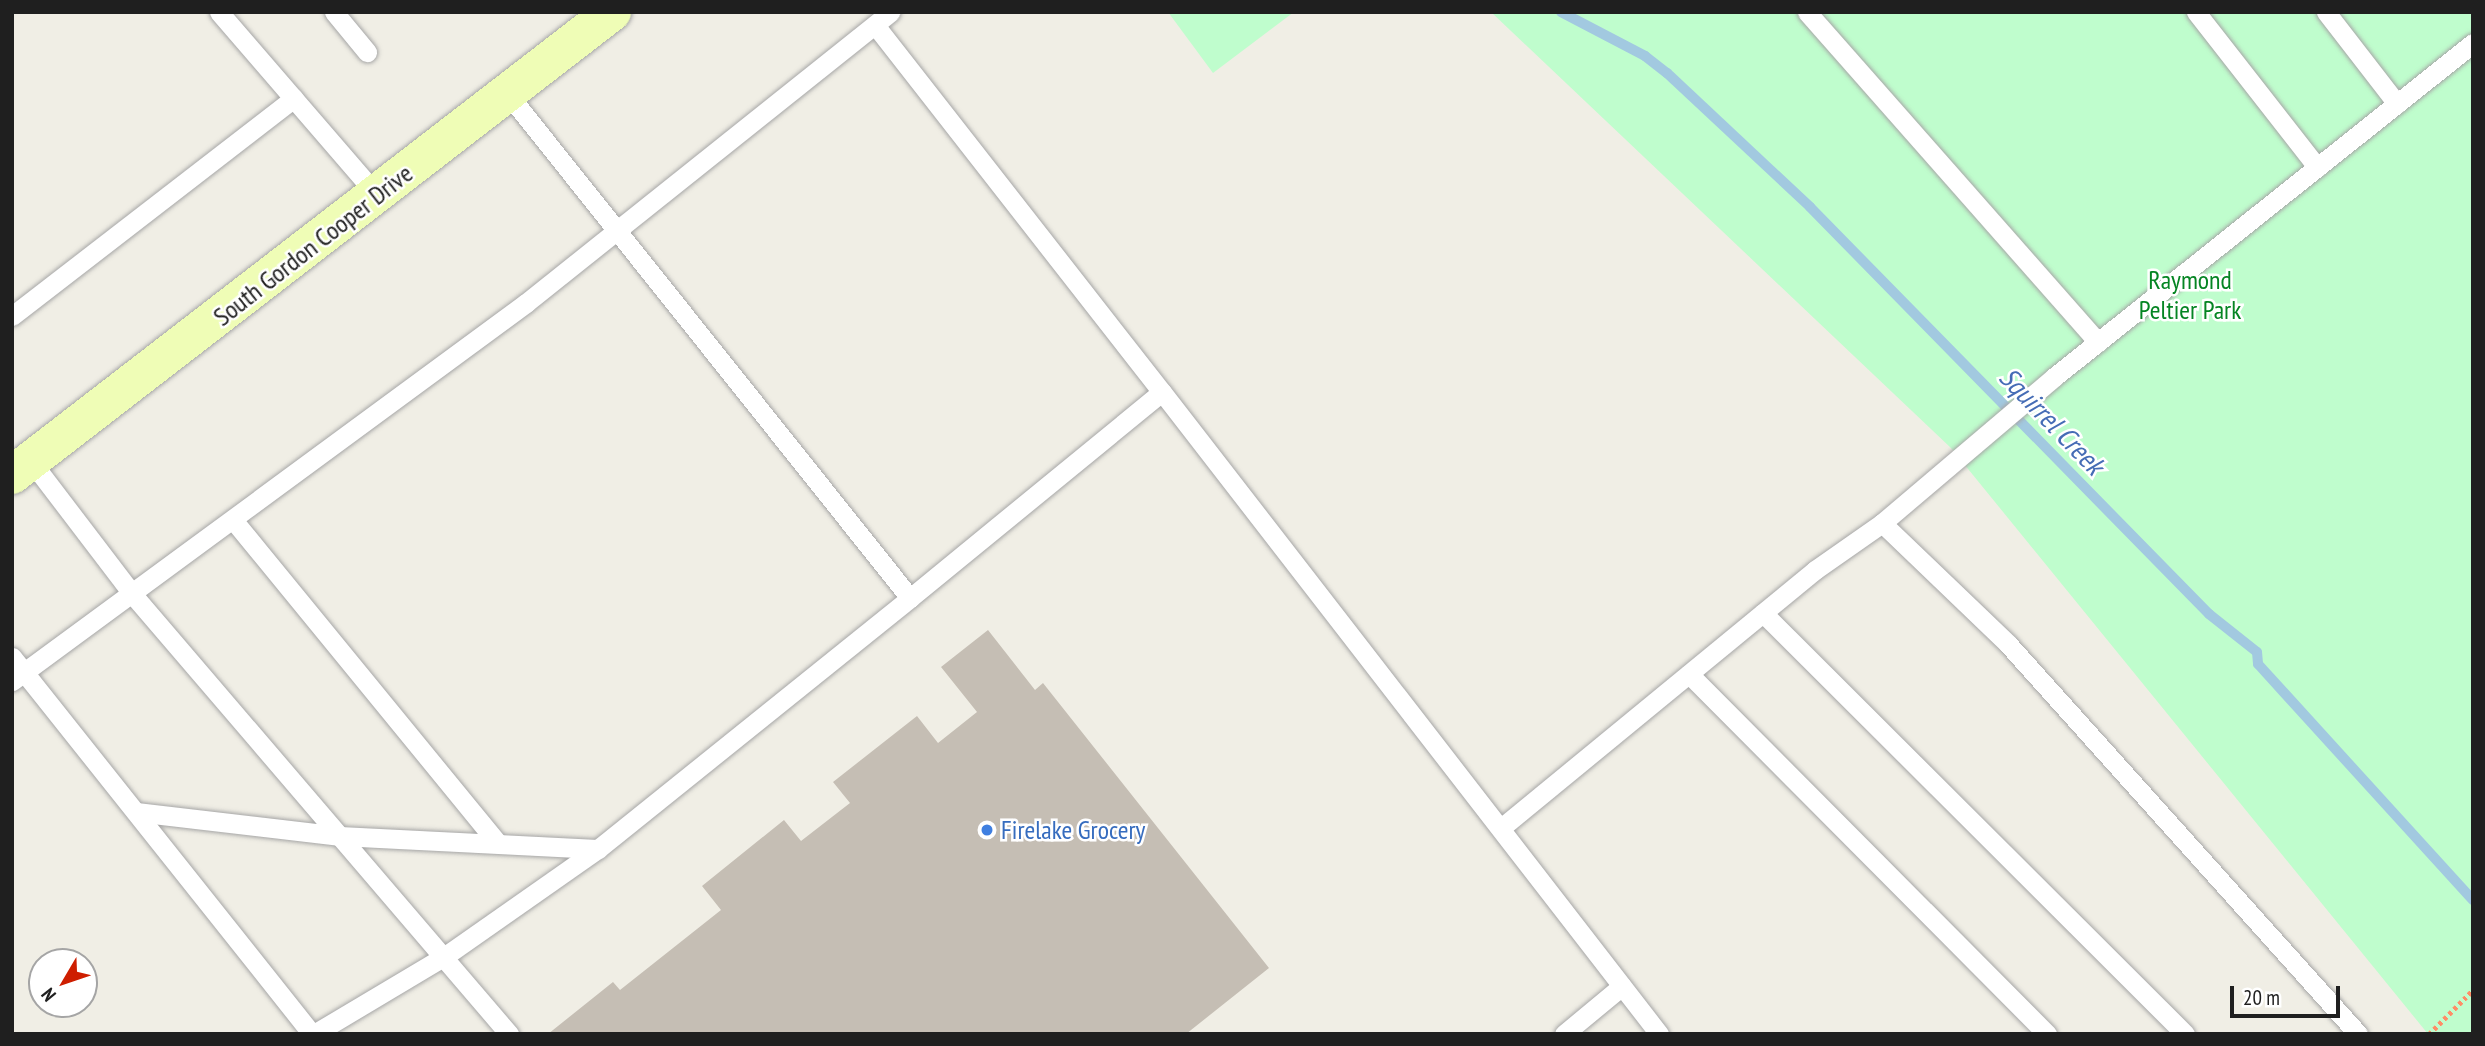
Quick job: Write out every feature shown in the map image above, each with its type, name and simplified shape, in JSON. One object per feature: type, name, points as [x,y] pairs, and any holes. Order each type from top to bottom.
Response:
[{"type":"main road","name":"South Gordon Cooper Drive","points":[[22,468],[612,12]]},
{"type":"lane","points":[[219,12],[377,195]]},
{"type":"lane","points":[[334,12],[367,52]]},
{"type":"lane","points":[[890,12],[617,231],[234,521],[134,596],[16,670],[136,812],[313,1034],[445,956],[598,849],[1162,392]]},
{"type":"lane","points":[[1807,12],[2098,342]]},
{"type":"lane","points":[[2196,12],[2317,167]]},
{"type":"lane","points":[[2326,12],[2397,104]]},
{"type":"lane","points":[[875,25],[1659,1034]]},
{"type":"lane","points":[[1501,828],[1763,613],[1882,523],[2098,342],[2473,43]]},
{"type":"lane","points":[[508,94],[910,598]]},
{"type":"lane","points":[[12,316],[294,98]]},
{"type":"lane","points":[[22,468],[445,956],[509,1034]]},
{"type":"lane","points":[[234,521],[496,841]]},
{"type":"lane","points":[[1882,523],[2008,645],[2358,1034]]},
{"type":"lane","points":[[1763,613],[2185,1034]]},
{"type":"lane","points":[[1689,674],[2047,1034]]},
{"type":"lane","points":[[136,812],[339,836],[496,841],[598,849]]},
{"type":"lane","points":[[1564,1034],[1622,986]]},
{"type":"path","points":[[2429,1034],[2473,990]]},
{"type":"green space","points":[[1168,12],[1294,12],[1213,73]]},
{"type":"green space","name":"Raymond Peltier Park","points":[[1491,12],[2473,12],[2473,1034],[2428,1034],[1951,448]]},
{"type":"building","name":"Firelake Grocery","points":[[988,630],[1035,690],[1043,683],[1269,968],[1186,1034],[548,1034],[613,982],[620,990],[721,910],[702,886],[784,820],[801,841],[850,803],[833,782],[917,716],[938,743],[977,712],[941,667]]},
{"type":"waterway","name":"Squirrel Creek","points":[[1561,12],[1645,56],[1667,73],[1810,207],[2209,614],[2257,652],[2258,664],[2473,900]]},
{"type":"place","name":"Firelake Grocery","points":[[987,830]]}]
